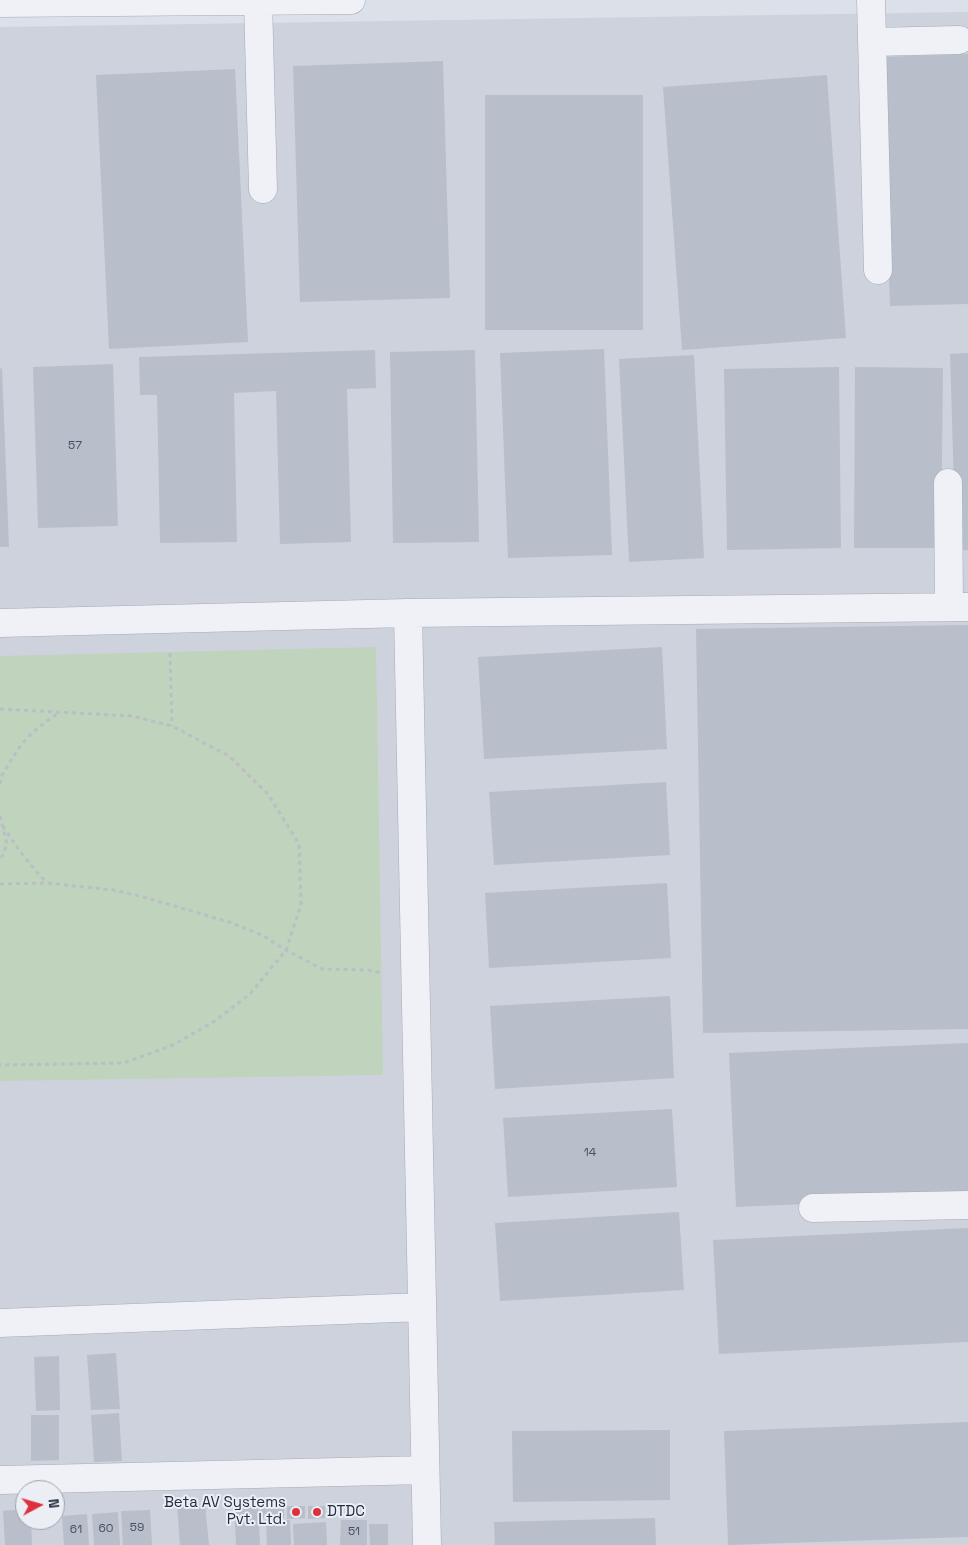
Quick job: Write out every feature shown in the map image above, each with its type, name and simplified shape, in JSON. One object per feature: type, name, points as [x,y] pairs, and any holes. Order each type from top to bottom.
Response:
[{"type":"street","points":[[0,3],[352,0]]},
{"type":"street","points":[[871,0],[878,270]]},
{"type":"street","points":[[258,1],[263,189]]},
{"type":"street","points":[[872,42],[959,40]]},
{"type":"street","points":[[0,623],[408,613],[959,607],[948,483]]},
{"type":"street","points":[[408,613],[427,1545]]},
{"type":"street","points":[[813,1208],[968,1205]]},
{"type":"street","points":[[0,1323],[422,1307]]},
{"type":"street","points":[[0,1480],[425,1470]]},
{"type":"path","points":[[170,653],[172,726]]},
{"type":"path","points":[[0,709],[132,716],[172,726],[229,756],[268,794],[299,844],[302,905],[286,950],[250,994],[215,1021],[172,1045],[124,1063],[36,1066],[0,1065]]},
{"type":"path","points":[[0,784],[1,778],[24,739],[59,712]]},
{"type":"path","points":[[0,816],[7,844],[0,861]]},
{"type":"path","points":[[3,826],[31,867],[48,883]]},
{"type":"path","points":[[0,884],[48,883],[113,890],[144,897],[232,923],[262,935],[322,969],[368,970],[381,973]]},
{"type":"shaded area","points":[[968,12],[968,1545],[0,1545],[0,27]]},
{"type":"green space","points":[[376,647],[383,1075],[0,1081],[0,656]]},
{"type":"building","points":[[968,54],[968,304],[890,306],[881,57]]},
{"type":"building","points":[[443,61],[450,298],[300,302],[293,66]]},
{"type":"building","points":[[235,69],[248,342],[109,349],[96,75]]},
{"type":"building","points":[[827,75],[846,338],[682,350],[663,87]]},
{"type":"building","points":[[485,95],[643,95],[643,330],[485,330]]},
{"type":"building","points":[[604,349],[612,555],[508,558],[500,353]]},
{"type":"building","points":[[375,350],[376,388],[347,389],[351,542],[280,544],[276,391],[234,393],[237,542],[160,543],[157,395],[140,395],[139,357]]},
{"type":"building","points":[[475,350],[479,542],[393,543],[390,352]]},
{"type":"building","points":[[968,353],[968,550],[956,551],[950,354]]},
{"type":"building","points":[[694,355],[704,558],[629,562],[619,359]]},
{"type":"building","points":[[113,364],[118,526],[38,528],[33,367]]},
{"type":"building","points":[[839,367],[841,548],[727,550],[724,369]]},
{"type":"building","points":[[855,367],[943,368],[941,548],[854,548]]},
{"type":"building","points":[[2,368],[9,547],[0,547],[0,369]]},
{"type":"building","points":[[968,625],[968,1029],[703,1033],[696,629]]},
{"type":"building","points":[[662,647],[667,749],[484,759],[478,657]]},
{"type":"building","points":[[666,782],[670,855],[494,865],[489,792]]},
{"type":"building","points":[[667,883],[671,958],[489,968],[485,893]]},
{"type":"building","points":[[670,996],[674,1078],[495,1089],[490,1006]]},
{"type":"building","points":[[968,1043],[968,1197],[736,1207],[729,1053]]},
{"type":"building","points":[[672,1109],[677,1187],[508,1197],[503,1118]]},
{"type":"building","points":[[679,1212],[684,1290],[500,1301],[495,1223]]},
{"type":"building","points":[[968,1228],[968,1342],[719,1354],[713,1240]]},
{"type":"building","points":[[116,1353],[120,1409],[91,1410],[87,1355]]},
{"type":"building","points":[[59,1356],[60,1410],[36,1411],[34,1357]]},
{"type":"building","points":[[119,1413],[122,1461],[94,1462],[91,1415]]},
{"type":"building","points":[[31,1415],[59,1415],[59,1460],[31,1461]]},
{"type":"building","points":[[968,1422],[968,1537],[728,1545],[724,1431]]},
{"type":"building","points":[[670,1430],[670,1500],[513,1502],[512,1431]]},
{"type":"building","points":[[258,1503],[260,1545],[236,1545],[234,1505]]},
{"type":"building","points":[[205,1504],[209,1545],[180,1545],[177,1506]]},
{"type":"building","points":[[261,1505],[284,1505],[284,1518],[261,1518]]},
{"type":"building","name":"Beta AV Systems Pvt. Ltd.","points":[[287,1506],[305,1506],[305,1518],[287,1519]]},
{"type":"building","name":"DTDC","points":[[308,1506],[325,1506],[325,1518],[308,1519]]},
{"type":"building","points":[[15,1510],[15,1530],[31,1530],[32,1545],[5,1545],[3,1511]]},
{"type":"building","points":[[150,1510],[152,1545],[123,1545],[121,1511]]},
{"type":"building","points":[[118,1512],[120,1545],[94,1545],[92,1514]]},
{"type":"building","points":[[87,1514],[89,1545],[64,1545],[63,1530],[65,1530],[65,1516]]},
{"type":"building","points":[[655,1518],[656,1545],[495,1545],[494,1522]]},
{"type":"building","points":[[290,1520],[291,1545],[267,1545],[266,1521]]},
{"type":"building","points":[[341,1520],[367,1520],[367,1545],[340,1545]]},
{"type":"building","points":[[326,1522],[327,1545],[294,1545],[293,1524]]},
{"type":"building","points":[[369,1524],[388,1524],[388,1545],[370,1545]]},
{"type":"place","name":"Beta AV Systems Pvt. Ltd.","points":[[296,1512]]},
{"type":"place","name":"DTDC","points":[[317,1512]]}]
